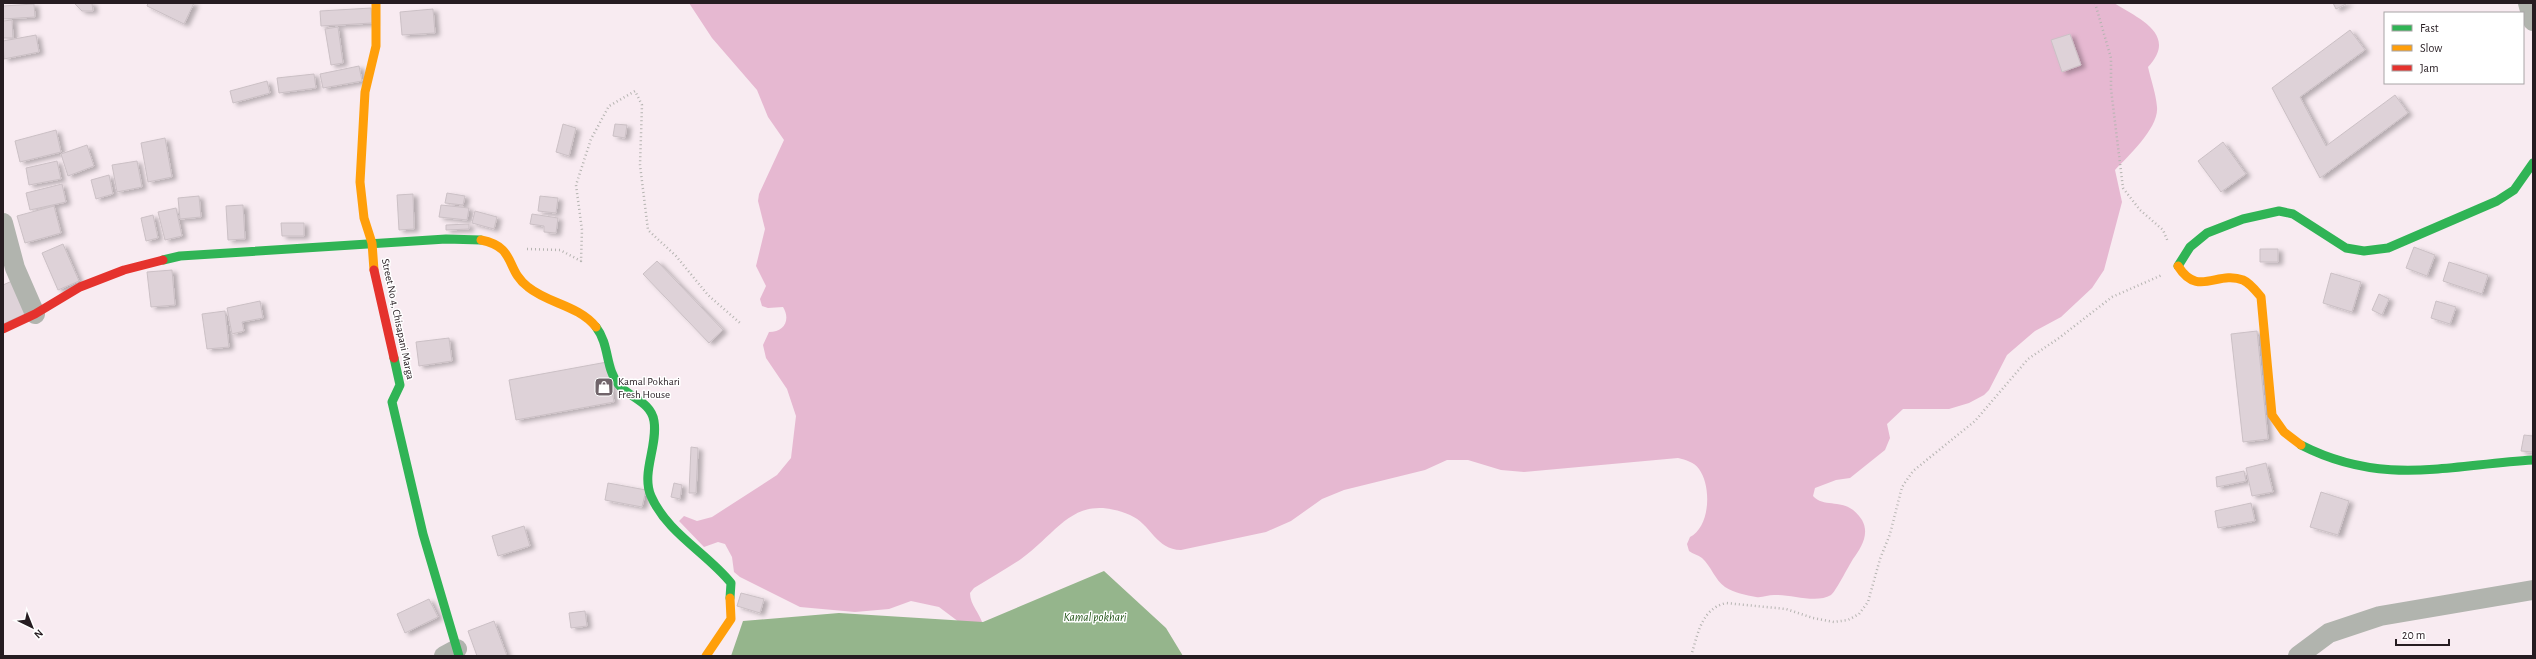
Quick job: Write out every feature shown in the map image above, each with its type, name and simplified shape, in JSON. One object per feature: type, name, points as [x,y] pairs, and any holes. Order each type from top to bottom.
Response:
[{"type":"street","name":"Street No 4, Chisapani Marga","points":[[376,3],[376,46],[365,92],[360,182],[364,218],[372,243],[374,274],[400,385],[392,402],[423,534],[454,654]]},
{"type":"street","points":[[2528,3],[2533,21]]},
{"type":"street","points":[[2533,163],[2514,190],[2497,201],[2388,248],[2369,253],[2340,247],[2299,216],[2286,211],[2269,212],[2201,236],[2190,245],[2178,266],[2183,275],[2192,282],[2203,283],[2236,277],[2250,284],[2261,297],[2272,415],[2277,426],[2297,443],[2328,458],[2370,468],[2410,471],[2445,470],[2483,463],[2533,460]]},
{"type":"street","points":[[3,223],[15,268],[35,314]]},
{"type":"street","points":[[3,329],[35,314],[80,287],[124,270],[180,256],[372,243],[389,245],[458,238],[492,242],[508,253],[526,287],[584,314],[590,319],[605,342],[615,380],[619,386],[640,399],[654,418],[655,449],[647,480],[651,497],[684,540],[731,583],[728,598],[732,611],[731,619],[706,656]]},
{"type":"street","points":[[2298,656],[2329,634],[2380,616],[2533,590]]},
{"type":"path","points":[[1691,656],[1704,618],[1708,612],[1719,605],[1726,603],[1786,609],[1813,618],[1834,622],[1848,620],[1859,614],[1868,602],[1880,559],[1890,534],[1902,487],[1914,471],[1976,421],[2028,359],[2059,338],[2112,297],[2178,266],[2163,230],[2140,210],[2123,188],[2111,89],[2111,58],[2095,3]]},
{"type":"path","points":[[523,249],[560,250],[581,261],[582,230],[576,185],[591,139],[609,106],[635,91],[642,105],[640,165],[648,230],[676,256],[708,295],[740,323]]},
{"type":"shaded area","points":[[689,3],[2114,3],[2144,22],[2152,29],[2157,37],[2159,46],[2156,56],[2148,67],[2155,92],[2157,107],[2153,124],[2142,141],[2115,170],[2122,202],[2104,270],[2092,288],[2061,317],[2035,331],[2007,355],[1989,390],[1984,395],[1969,403],[1949,409],[1903,409],[1887,424],[1890,438],[1885,450],[1850,478],[1836,480],[1815,488],[1813,496],[1818,500],[1843,505],[1856,512],[1862,520],[1865,530],[1864,541],[1839,584],[1831,595],[1825,598],[1811,599],[1781,595],[1756,597],[1744,595],[1725,587],[1702,558],[1689,551],[1687,544],[1690,537],[1697,532],[1702,525],[1705,516],[1707,496],[1706,486],[1699,469],[1687,461],[1678,458],[1524,472],[1501,470],[1468,460],[1447,460],[1425,470],[1344,490],[1322,499],[1291,521],[1266,532],[1181,550],[1172,549],[1165,546],[1143,524],[1130,515],[1111,509],[1095,508],[1081,511],[1069,518],[1021,559],[974,588],[970,593],[970,597],[983,625],[967,628],[939,607],[911,601],[889,609],[855,612],[800,607],[740,577],[734,572],[732,557],[725,544],[718,542],[704,547],[679,521],[684,516],[697,521],[712,517],[777,475],[791,458],[796,416],[787,389],[766,358],[763,345],[769,332],[779,330],[785,324],[785,312],[783,307],[768,308],[762,306],[760,299],[766,286],[756,266],[765,229],[758,201],[759,194],[784,140],[768,117],[757,90],[712,38]]},
{"type":"water","name":"Kamal pokhari","points":[[1104,571],[1166,628],[1183,656],[731,656],[743,621],[839,613],[983,622]]},
{"type":"building","points":[[74,3],[92,3],[93,11],[82,11]]},
{"type":"building","points":[[148,3],[194,3],[184,24],[147,6]]},
{"type":"building","points":[[2333,3],[2348,3],[2336,9]]},
{"type":"building","points":[[34,4],[35,17],[3,19],[3,6]]},
{"type":"building","points":[[371,8],[372,23],[321,26],[320,11]]},
{"type":"building","points":[[433,9],[435,33],[402,35],[400,12]]},
{"type":"building","points":[[12,20],[13,38],[3,38],[3,21]]},
{"type":"building","points":[[338,27],[343,63],[331,65],[325,29]]},
{"type":"building","points":[[2350,30],[2365,50],[2300,97],[2326,146],[2395,95],[2408,113],[2320,178],[2272,88]]},
{"type":"building","points":[[2070,34],[2081,65],[2062,72],[2051,40]]},
{"type":"building","points":[[36,35],[39,52],[4,59],[3,41]]},
{"type":"building","points":[[359,66],[362,81],[323,88],[320,74]]},
{"type":"building","points":[[314,74],[316,88],[279,93],[277,78]]},
{"type":"building","points":[[267,81],[270,93],[233,103],[230,91]]},
{"type":"building","points":[[563,124],[576,128],[569,156],[556,152]]},
{"type":"building","points":[[615,124],[627,125],[625,138],[613,136]]},
{"type":"building","points":[[56,130],[61,152],[20,162],[15,141]]},
{"type":"building","points":[[165,138],[172,177],[148,182],[141,143]]},
{"type":"building","points":[[2223,142],[2246,174],[2221,192],[2198,161]]},
{"type":"building","points":[[87,145],[94,166],[68,176],[61,154]]},
{"type":"building","points":[[57,161],[61,179],[29,185],[26,168]]},
{"type":"building","points":[[137,161],[142,187],[117,192],[112,165]]},
{"type":"building","points":[[109,175],[113,194],[96,199],[91,180]]},
{"type":"building","points":[[62,184],[66,202],[30,210],[26,193]]},
{"type":"building","points":[[447,193],[465,196],[463,205],[445,203]]},
{"type":"building","points":[[413,194],[414,229],[399,230],[397,195]]},
{"type":"building","points":[[199,196],[201,217],[180,219],[178,198]]},
{"type":"building","points":[[540,196],[558,198],[556,213],[538,211]]},
{"type":"building","points":[[243,205],[245,239],[228,240],[226,206]]},
{"type":"building","points":[[441,205],[469,208],[467,220],[439,217]]},
{"type":"building","points":[[54,206],[61,233],[25,243],[17,216]]},
{"type":"building","points":[[176,208],[182,236],[165,240],[158,212]]},
{"type":"building","points":[[475,211],[497,217],[494,229],[472,223]]},
{"type":"building","points":[[532,214],[558,218],[556,233],[544,232],[544,226],[530,224]]},
{"type":"building","points":[[153,215],[158,238],[146,241],[141,218]]},
{"type":"building","points":[[281,223],[304,223],[304,236],[282,236]]},
{"type":"building","points":[[469,224],[469,229],[446,230],[446,225]]},
{"type":"building","points":[[63,244],[79,281],[58,290],[42,253]]},
{"type":"building","points":[[2414,247],[2435,255],[2427,276],[2406,268]]},
{"type":"building","points":[[2260,249],[2278,249],[2278,262],[2260,262]]},
{"type":"building","points":[[657,261],[723,330],[709,343],[643,274]]},
{"type":"building","points":[[2449,262],[2488,275],[2482,294],[2443,281]]},
{"type":"building","points":[[172,270],[175,305],[151,307],[147,272]]},
{"type":"building","points":[[2331,273],[2361,282],[2352,312],[2323,303]]},
{"type":"building","points":[[12,281],[27,313],[3,324],[3,285]]},
{"type":"building","points":[[2379,294],[2389,299],[2382,315],[2372,310]]},
{"type":"building","points":[[260,301],[263,318],[242,322],[244,331],[232,334],[227,308]]},
{"type":"building","points":[[2436,301],[2456,307],[2450,324],[2431,318]]},
{"type":"building","points":[[225,311],[229,347],[207,349],[202,314]]},
{"type":"building","points":[[2257,331],[2268,439],[2243,442],[2231,334]]},
{"type":"building","points":[[449,338],[452,361],[419,366],[416,342]]},
{"type":"building","points":[[607,362],[614,402],[516,420],[509,380]]},
{"type":"building","points":[[2524,435],[2533,436],[2533,452],[2521,451]]},
{"type":"building","points":[[691,447],[698,448],[696,493],[689,493]]},
{"type":"building","points":[[2266,463],[2273,492],[2252,496],[2246,468]]},
{"type":"building","points":[[2244,471],[2246,481],[2217,487],[2216,477]]},
{"type":"building","points":[[608,483],[646,490],[642,507],[605,500]]},
{"type":"building","points":[[674,483],[682,485],[680,499],[671,497]]},
{"type":"building","points":[[2321,492],[2349,501],[2338,535],[2310,527]]},
{"type":"building","points":[[2251,503],[2255,521],[2218,528],[2215,511]]},
{"type":"building","points":[[524,526],[530,546],[498,556],[492,536]]},
{"type":"building","points":[[741,593],[764,599],[760,613],[737,606]]},
{"type":"building","points":[[429,599],[438,617],[405,633],[397,614]]},
{"type":"building","points":[[585,611],[587,626],[571,628],[569,613]]},
{"type":"building","points":[[494,621],[507,656],[477,656],[468,631]]},
{"type":"traffic: fast","points":[[2178,266],[2190,247],[2207,233],[2243,219],[2279,211],[2293,214],[2346,248],[2364,251],[2388,248],[2497,201],[2514,190],[2533,163]]},
{"type":"traffic: fast","points":[[163,260],[180,256],[446,239],[481,240]]},
{"type":"traffic: fast","points":[[596,327],[604,341],[611,372],[615,379],[624,390],[649,409],[654,421],[654,440],[648,478],[648,487],[651,496],[658,509],[677,532],[711,562],[731,583],[730,598]]},
{"type":"traffic: fast","points":[[394,358],[400,385],[392,402],[423,534],[459,656]]},
{"type":"traffic: fast","points":[[2301,445],[2331,458],[2360,466],[2388,470],[2444,469],[2533,460]]},
{"type":"traffic: slow","points":[[374,270],[372,243],[364,218],[360,182],[365,92],[376,46],[376,3]]},
{"type":"traffic: slow","points":[[481,240],[492,243],[506,253],[516,273],[528,287],[536,293],[581,314],[596,327]]},
{"type":"traffic: slow","points":[[2178,266],[2185,275],[2200,282],[2225,278],[2234,278],[2246,281],[2261,297],[2272,415],[2284,432],[2301,445]]},
{"type":"traffic: slow","points":[[706,656],[731,619],[730,598]]},
{"type":"traffic: jam","points":[[3,329],[35,314],[80,287],[124,270],[163,260]]},
{"type":"traffic: jam","points":[[374,270],[394,358]]},
{"type":"place","name":"Kamal Pokhari Fresh House","points":[[604,387]]}]
